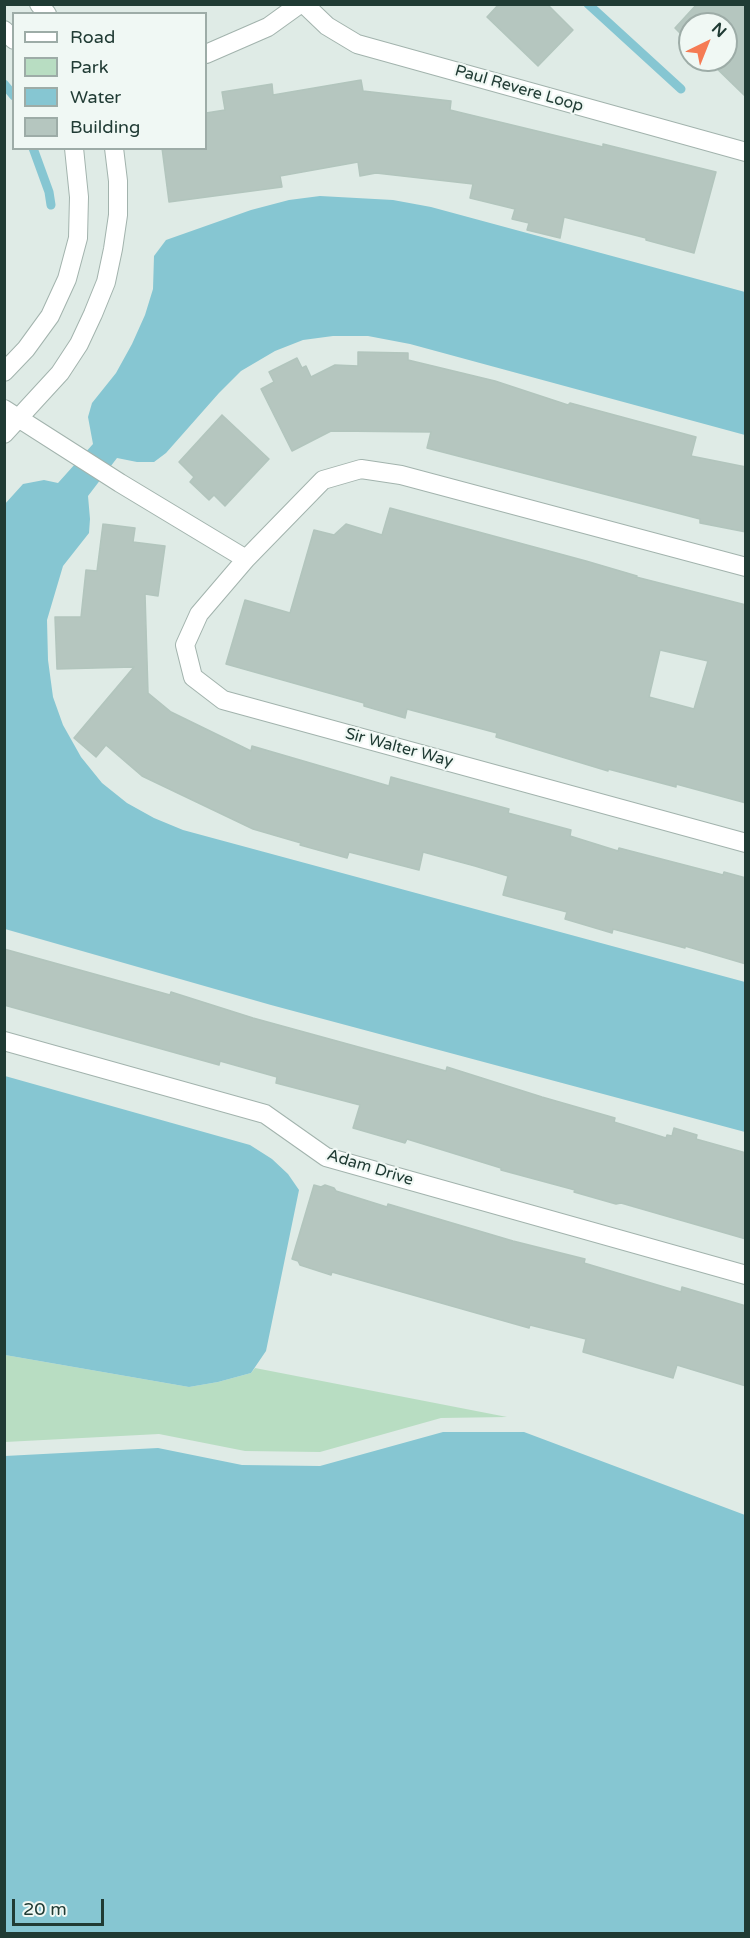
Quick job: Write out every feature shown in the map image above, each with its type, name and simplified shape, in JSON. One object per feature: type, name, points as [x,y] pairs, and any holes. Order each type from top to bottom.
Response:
[{"type":"street","points":[[207,54],[268,27],[302,4]]},
{"type":"street","name":"Paul Revere Loop","points":[[302,4],[327,26],[357,44],[746,152]]},
{"type":"street","points":[[4,372],[26,350],[50,316],[68,279],[78,238],[80,197],[74,150]]},
{"type":"street","points":[[4,434],[11,414],[60,373],[79,344],[106,282],[118,215],[118,181],[114,150]]},
{"type":"street","points":[[11,414],[246,559]]},
{"type":"street","name":"Sir Walter Way","points":[[746,567],[401,475],[361,469],[323,480],[246,559],[199,614],[184,645],[193,677],[223,700],[746,843]]},
{"type":"street","name":"Adam Drive","points":[[4,1041],[265,1114],[326,1157],[746,1275]]},
{"type":"green space","points":[[5,1355],[189,1387],[251,1373],[255,1368],[507,1417],[441,1418],[320,1452],[245,1451],[159,1434],[5,1442]]},
{"type":"water","points":[[320,196],[393,200],[431,207],[745,292],[745,435],[410,344],[368,336],[333,336],[303,340],[275,351],[241,371],[166,453],[154,462],[137,462],[117,458],[88,496],[89,533],[63,566],[47,620],[48,660],[53,697],[63,725],[81,757],[102,783],[127,803],[183,830],[745,982],[745,1132],[271,1005],[5,929],[4,505],[23,484],[44,480],[58,483],[93,444],[88,417],[92,403],[116,373],[132,344],[145,315],[153,289],[154,256],[166,240],[251,210],[289,200]]},
{"type":"water","points":[[5,1076],[250,1145],[272,1159],[288,1174],[299,1190],[266,1351],[251,1373],[189,1387],[5,1355]]},
{"type":"water","points":[[443,1432],[524,1432],[745,1515],[745,1933],[5,1933],[5,1456],[158,1448],[242,1465],[320,1466]]},
{"type":"building","points":[[499,4],[547,4],[573,30],[538,66],[487,17]]},
{"type":"building","points":[[697,4],[746,4],[746,97],[720,72],[738,72],[738,12],[690,12]]},
{"type":"building","points":[[361,80],[363,91],[451,101],[450,110],[716,172],[694,253],[564,217],[560,238],[527,230],[529,223],[512,219],[515,209],[470,198],[473,184],[376,173],[360,176],[358,162],[280,176],[282,187],[169,202],[162,150],[207,150],[207,113],[225,110],[222,92],[272,84],[273,95]]},
{"type":"building","points":[[358,352],[408,353],[408,360],[495,381],[568,405],[570,403],[696,437],[691,456],[746,467],[746,532],[700,523],[700,519],[427,448],[431,432],[331,431],[292,451],[261,389],[274,382],[269,372],[297,358],[302,368],[306,366],[311,377],[335,365],[358,366]]},
{"type":"building","points":[[222,415],[269,459],[225,506],[214,495],[209,500],[190,482],[194,477],[179,462]]},
{"type":"building","points":[[390,508],[586,561],[636,577],[746,605],[746,803],[676,784],[676,787],[608,769],[608,771],[496,737],[497,733],[407,709],[405,718],[364,706],[364,703],[226,664],[245,600],[290,613],[314,530],[334,535],[346,524],[382,535]],"holes":[[[660,650],[708,661],[694,709],[649,697]]]},
{"type":"building","points":[[103,524],[135,528],[133,542],[165,546],[158,596],[145,594],[148,693],[171,712],[251,751],[252,746],[389,786],[391,777],[509,809],[508,813],[571,830],[570,836],[618,851],[619,848],[723,875],[724,872],[746,878],[746,964],[685,946],[685,948],[613,929],[612,933],[565,919],[567,912],[503,895],[508,876],[423,852],[419,870],[349,852],[347,858],[300,845],[301,843],[253,829],[142,776],[106,745],[96,757],[74,738],[134,667],[57,669],[55,617],[81,617],[86,570],[97,571]]},
{"type":"building","points":[[4,949],[170,995],[171,992],[253,1018],[446,1071],[447,1067],[615,1118],[614,1122],[666,1138],[667,1135],[672,1136],[674,1128],[697,1135],[696,1139],[746,1153],[746,1239],[574,1192],[575,1190],[501,1170],[501,1168],[407,1139],[405,1143],[353,1128],[360,1105],[276,1083],[277,1077],[220,1061],[219,1065],[4,1005]]},
{"type":"building","points":[[314,1185],[321,1187],[325,1185],[336,1191],[387,1207],[388,1204],[513,1241],[585,1259],[584,1263],[681,1292],[682,1287],[746,1306],[746,1386],[677,1365],[673,1378],[583,1352],[586,1339],[530,1325],[529,1328],[300,1265],[298,1261],[292,1259]]},
{"type":"waterway","points":[[588,4],[681,89]]},
{"type":"waterway","points":[[4,84],[12,94]]},
{"type":"waterway","points":[[34,150],[49,192],[51,205]]}]
